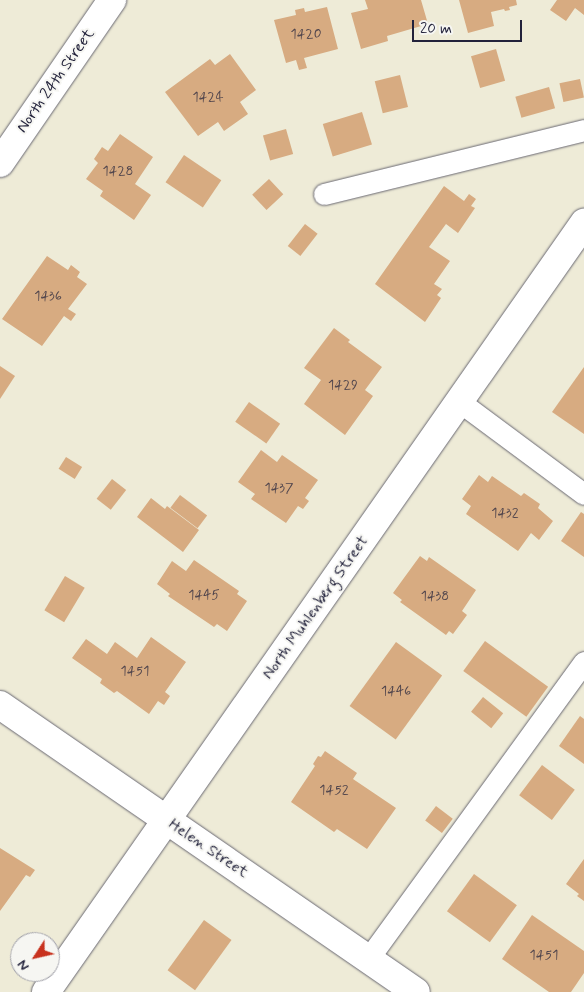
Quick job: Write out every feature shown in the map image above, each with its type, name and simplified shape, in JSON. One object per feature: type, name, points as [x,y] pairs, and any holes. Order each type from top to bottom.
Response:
[{"type":"street","name":"North 24th Street","points":[[0,163],[112,0]]},
{"type":"street","name":"North Muhlenberg Street","points":[[46,992],[584,223]]},
{"type":"street","name":"Helen Street","points":[[0,705],[416,992]]},
{"type":"lane","points":[[324,194],[584,130]]},
{"type":"lane","points":[[460,402],[584,494]]},
{"type":"lane","points":[[368,959],[584,662]]},
{"type":"building","points":[[365,0],[421,0],[428,24],[387,36],[388,41],[361,49],[351,13],[368,9]]},
{"type":"building","points":[[459,0],[516,0],[517,5],[509,7],[510,10],[505,11],[504,9],[491,12],[494,26],[468,33]]},
{"type":"building","points":[[557,0],[584,0],[584,15],[575,8],[566,21],[550,10]]},
{"type":"building","points":[[327,7],[338,49],[304,58],[307,68],[299,70],[296,60],[286,63],[274,20],[296,15],[295,10],[304,8],[305,12]]},
{"type":"building","points":[[496,49],[505,81],[480,88],[471,56]]},
{"type":"building","points":[[230,54],[256,90],[240,102],[248,114],[224,131],[218,122],[198,136],[165,92],[210,59],[215,65]]},
{"type":"building","points":[[400,75],[408,107],[383,113],[375,81]]},
{"type":"building","points":[[580,79],[584,98],[563,102],[559,83]]},
{"type":"building","points":[[549,87],[555,108],[521,118],[515,97]]},
{"type":"building","points":[[362,112],[372,145],[333,157],[323,124]]},
{"type":"building","points":[[286,129],[293,154],[270,161],[263,136]]},
{"type":"building","points":[[120,134],[153,157],[135,184],[151,195],[134,220],[100,196],[103,191],[86,179],[98,163],[94,159],[102,147],[108,151]]},
{"type":"building","points":[[184,155],[221,180],[203,208],[166,182]]},
{"type":"building","points":[[269,179],[283,194],[267,210],[252,195]]},
{"type":"building","points":[[444,186],[464,201],[469,194],[476,199],[471,206],[475,208],[458,233],[446,224],[429,247],[450,261],[434,284],[442,289],[437,295],[441,298],[425,322],[375,284]]},
{"type":"building","points":[[305,224],[318,234],[300,256],[288,246]]},
{"type":"building","points":[[47,256],[68,270],[71,265],[80,272],[77,277],[87,284],[68,309],[76,314],[71,321],[64,316],[42,346],[2,319]]},
{"type":"building","points":[[334,328],[350,340],[348,342],[382,367],[365,390],[373,396],[345,435],[304,404],[321,380],[304,368]]},
{"type":"building","points":[[0,366],[15,376],[0,399]]},
{"type":"building","points":[[584,367],[584,434],[552,412]]},
{"type":"building","points":[[249,402],[280,424],[266,443],[235,422]]},
{"type":"building","points":[[261,450],[277,462],[282,455],[318,480],[305,498],[309,501],[303,509],[298,506],[286,523],[251,499],[255,494],[238,482]]},
{"type":"building","points":[[66,457],[82,467],[75,479],[59,469]]},
{"type":"building","points":[[479,475],[488,482],[492,476],[521,496],[524,493],[540,504],[538,508],[553,521],[539,540],[531,533],[518,551],[466,514],[471,506],[462,499]]},
{"type":"building","points":[[112,479],[126,490],[111,510],[97,499]]},
{"type":"building","points":[[180,495],[207,515],[198,528],[170,508]]},
{"type":"building","points":[[151,498],[165,509],[167,506],[199,530],[183,552],[137,517]]},
{"type":"building","points":[[581,512],[584,514],[584,557],[561,541]]},
{"type":"building","points":[[420,556],[427,561],[429,557],[476,590],[462,611],[467,615],[453,634],[449,631],[446,635],[400,602],[402,600],[393,593]]},
{"type":"building","points":[[194,560],[239,591],[237,594],[247,601],[227,631],[217,624],[214,627],[168,596],[170,594],[157,584],[172,561],[186,571]]},
{"type":"building","points":[[65,576],[85,588],[64,622],[44,610]]},
{"type":"building","points":[[151,637],[186,662],[165,692],[170,696],[164,705],[158,701],[149,714],[117,691],[114,693],[100,683],[102,679],[72,658],[86,639],[107,654],[115,642],[137,658]]},
{"type":"building","points":[[485,641],[548,687],[526,717],[463,671]]},
{"type":"building","points":[[396,642],[442,676],[396,739],[350,706]]},
{"type":"building","points":[[483,697],[503,713],[491,728],[471,712]]},
{"type":"building","points":[[580,716],[584,719],[584,764],[559,746]]},
{"type":"building","points":[[325,751],[357,773],[353,779],[396,808],[367,849],[337,829],[334,832],[291,802],[315,766],[313,764],[318,756],[321,757]]},
{"type":"building","points":[[542,765],[575,790],[552,820],[519,795]]},
{"type":"building","points":[[436,806],[453,819],[442,833],[425,820]]},
{"type":"building","points":[[0,848],[35,870],[30,877],[26,875],[0,911]]},
{"type":"building","points":[[584,859],[584,901],[577,896],[579,894],[566,884]]},
{"type":"building","points":[[474,874],[517,905],[490,942],[447,911]]},
{"type":"building","points":[[532,915],[584,951],[584,973],[571,992],[549,992],[502,959]]},
{"type":"building","points":[[204,920],[232,940],[195,990],[168,970]]}]
